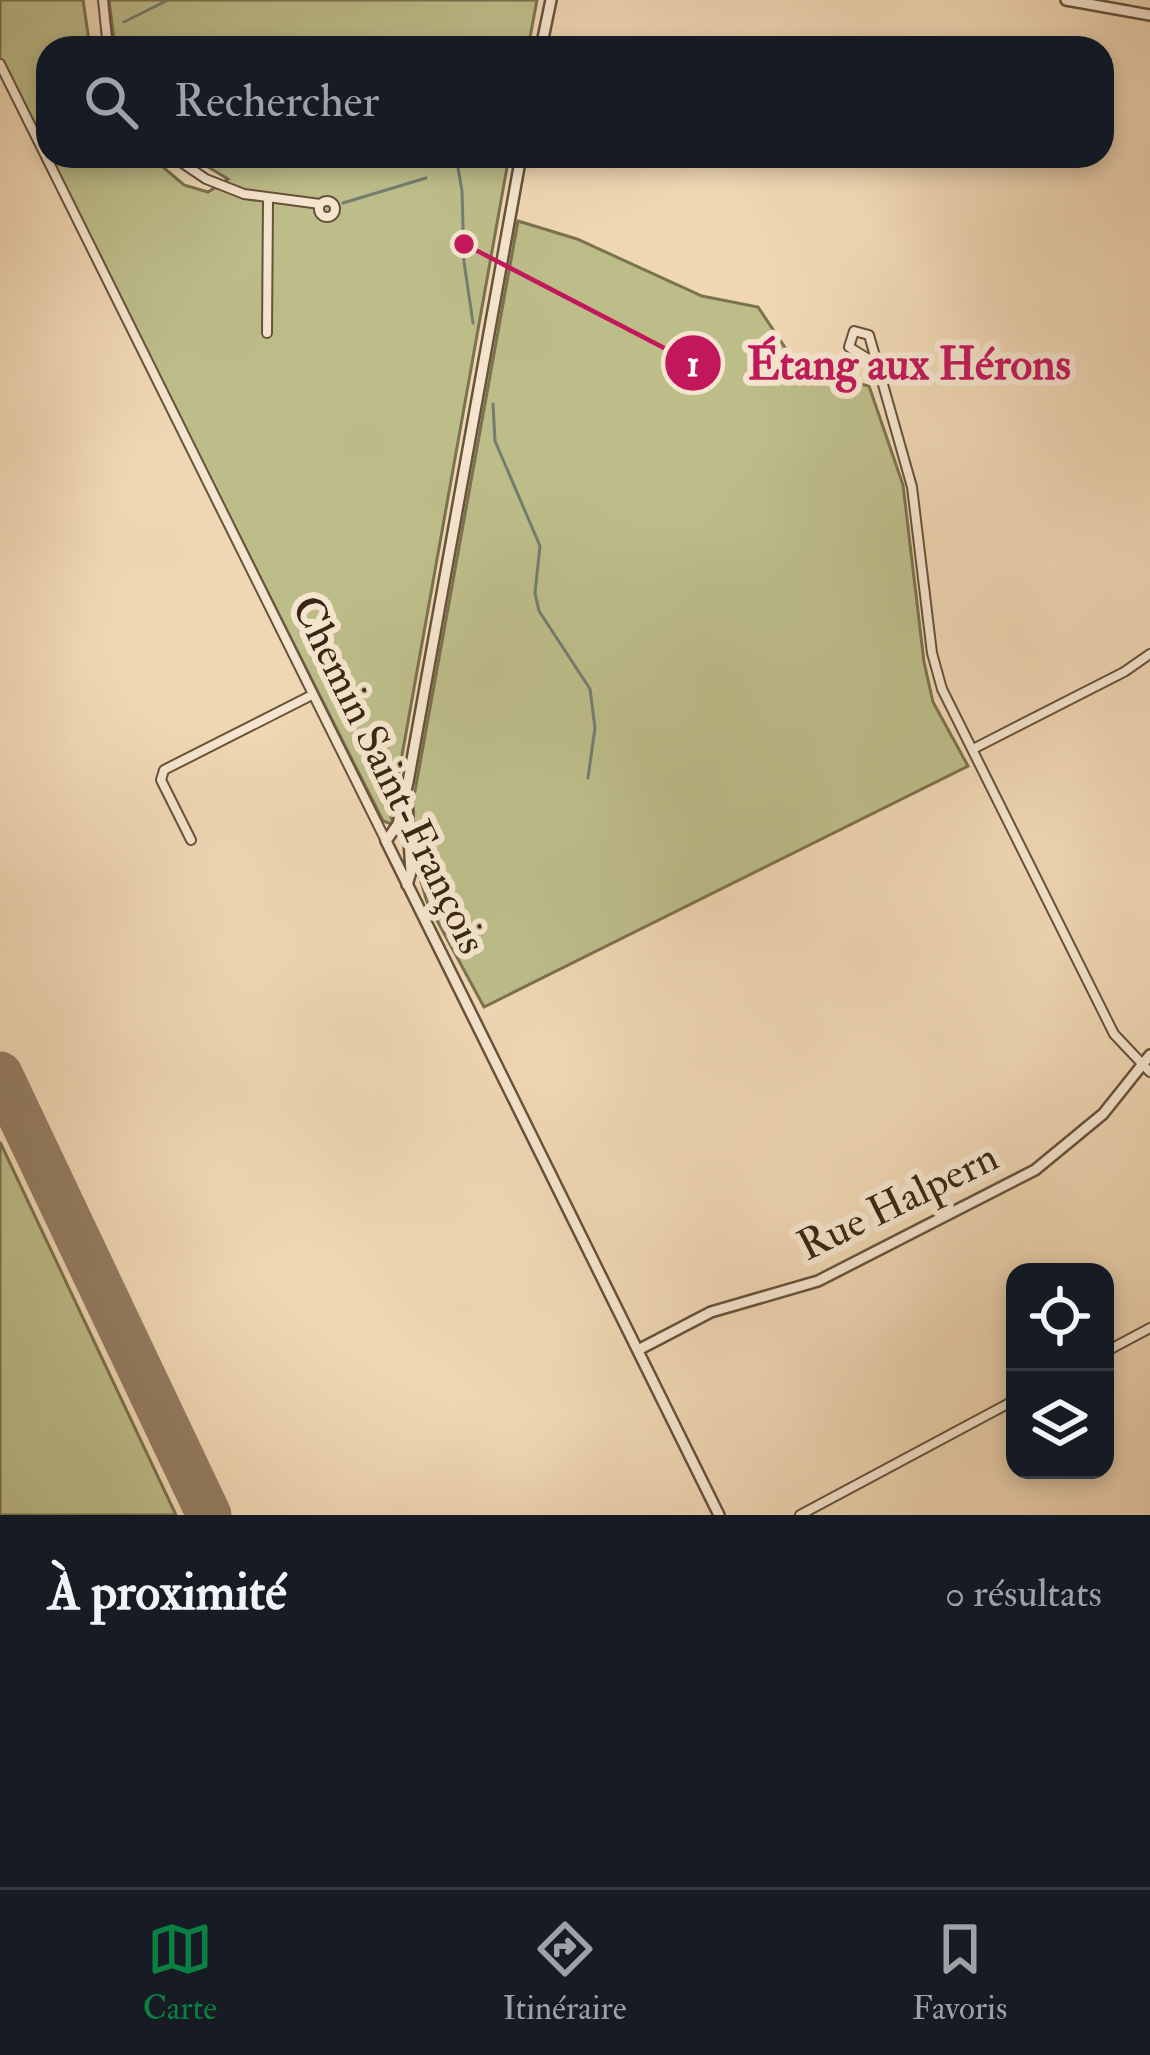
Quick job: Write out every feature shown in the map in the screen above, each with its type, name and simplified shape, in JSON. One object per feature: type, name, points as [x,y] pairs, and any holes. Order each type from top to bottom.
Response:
[{"type":"street","points":[[103,0],[107,36]]},
{"type":"street","points":[[544,36],[550,0]]},
{"type":"street","points":[[1066,0],[1150,15]]},
{"type":"street","name":"Chemin Saint-François","points":[[0,64],[36,137]]},
{"type":"street","name":"Chemin Saint-François","points":[[51,168],[719,1515]]},
{"type":"street","points":[[192,168],[225,188],[268,200],[320,204]]},
{"type":"street","points":[[386,842],[398,824],[408,782],[519,168]]},
{"type":"street","points":[[267,333],[268,200]]},
{"type":"street","points":[[875,363],[849,347],[851,334],[869,335],[912,487],[932,653],[942,689],[1114,1034],[1148,1064]]},
{"type":"street","points":[[973,749],[1150,654]]},
{"type":"street","points":[[191,841],[161,780],[164,770],[312,695]]},
{"type":"street","points":[[407,885],[411,872],[406,838],[408,782]]},
{"type":"street","name":"Rue Halpern","points":[[638,1350],[711,1312],[818,1281],[1035,1170],[1102,1114],[1148,1064]]},
{"type":"street","points":[[1114,1347],[1150,1328]]},
{"type":"street","points":[[800,1515],[1006,1405]]},
{"type":"green space","points":[[0,0],[83,0],[88,36],[36,36],[36,131],[0,60]]},
{"type":"green space","points":[[109,0],[537,0],[530,36],[114,36]]},
{"type":"green space","points":[[54,168],[164,168],[184,185],[208,192],[228,179],[210,168],[507,168],[391,817],[394,825],[383,821]]},
{"type":"green space","points":[[518,221],[577,239],[702,296],[758,307],[800,370],[869,386],[903,485],[933,702],[968,766],[484,1007],[427,902],[415,861],[413,802]]},
{"type":"green space","points":[[0,1142],[176,1515],[0,1515]]},
{"type":"waterway","points":[[124,22],[168,0]]},
{"type":"waterway","points":[[458,168],[473,323]]},
{"type":"waterway","points":[[343,203],[426,178]]},
{"type":"waterway","points":[[493,404],[495,441],[540,546],[535,593],[539,611],[590,689],[595,728],[588,778]]},
{"type":"runway","points":[[0,1074],[209,1515]]},
{"type":"place","name":"Étang aux Hérons","points":[[464,244]]}]
